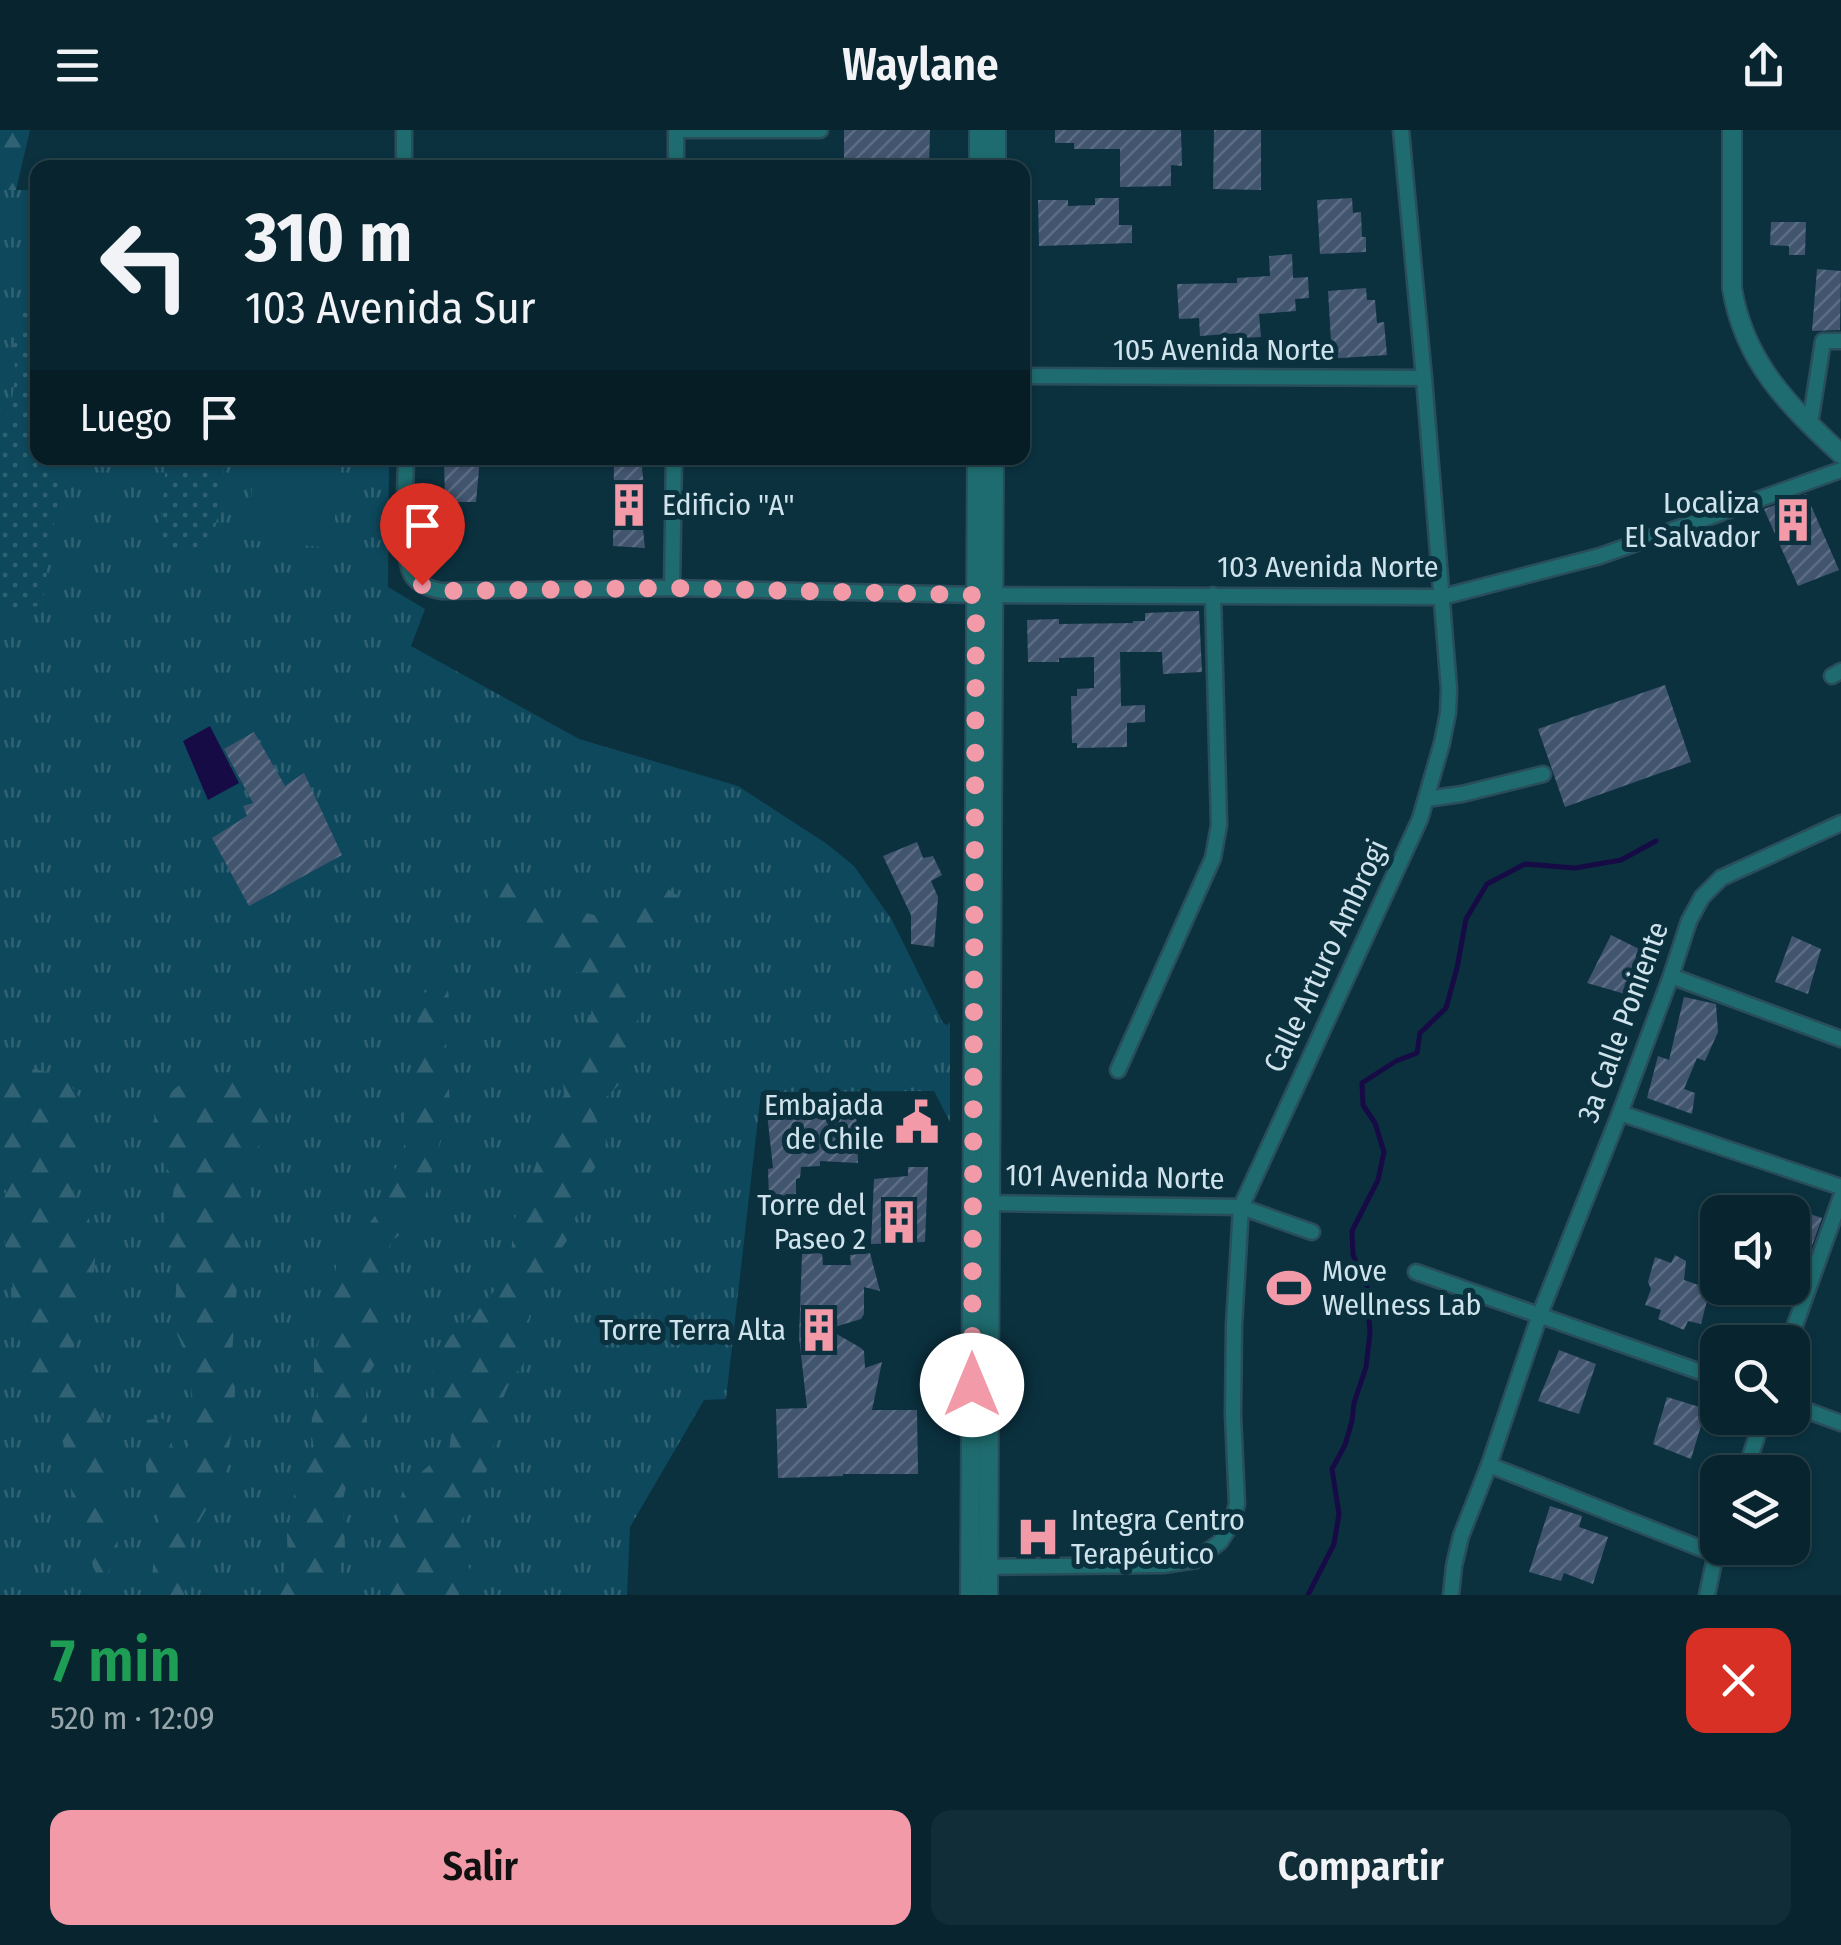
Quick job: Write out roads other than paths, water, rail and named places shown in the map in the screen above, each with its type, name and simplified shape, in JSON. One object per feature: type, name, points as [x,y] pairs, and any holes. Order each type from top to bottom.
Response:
[{"type":"street","points":[[404,130],[404,160]]},
{"type":"street","points":[[676,160],[677,130],[820,130]]},
{"type":"street","points":[[979,130],[979,160]]},
{"type":"street","points":[[996,130],[996,160]]},
{"type":"street","name":"Calle Arturo Ambrogi","points":[[979,1567],[1164,1565],[1196,1560],[1220,1542],[1232,1523],[1237,1504],[1234,1325],[1241,1207],[1420,819],[1448,713],[1442,597],[1401,130]]},
{"type":"street","points":[[1732,130],[1732,288],[1736,314],[1772,385],[1841,454]]},
{"type":"street","points":[[1810,424],[1823,341],[1841,341]]},
{"type":"street","name":"105 Avenida Norte","points":[[1030,376],[1424,378]]},
{"type":"street","name":"103 Avenida Norte","points":[[406,465],[408,566],[414,579],[441,591],[672,588],[985,595],[1442,597],[1600,556],[1841,470]]},
{"type":"street","points":[[672,588],[674,465]]},
{"type":"street","points":[[977,465],[985,595]]},
{"type":"street","points":[[970,1595],[979,1567],[985,595],[994,465]]},
{"type":"street","points":[[1118,1070],[1218,840],[1213,595]]},
{"type":"street","points":[[1426,799],[1544,774]]},
{"type":"street","name":"3a Calle Poniente","points":[[1451,1595],[1457,1550],[1540,1314],[1672,976],[1689,921],[1702,897],[1721,878],[1841,823]]},
{"type":"street","points":[[1672,976],[1841,1039]]},
{"type":"street","points":[[1620,1113],[1841,1186]]},
{"type":"street","points":[[1795,1325],[1841,1196]]},
{"type":"street","name":"101 Avenida Norte","points":[[982,1202],[1241,1207],[1312,1232]]},
{"type":"street","points":[[1416,1272],[1700,1372]]},
{"type":"street","points":[[1810,1412],[1841,1423]]},
{"type":"street","points":[[1489,1465],[1700,1545]]},
{"type":"street","points":[[1707,1595],[1713,1565]]},
{"type":"street","points":[[979,1567],[988,1595]]},
{"type":"waterway","points":[[1308,1595],[1334,1544],[1339,1514],[1332,1469],[1352,1421],[1370,1333],[1367,1285],[1353,1255],[1352,1231],[1378,1180],[1384,1152],[1375,1123],[1363,1105],[1362,1083],[1396,1061],[1417,1053],[1420,1033],[1446,1008],[1466,919],[1487,884],[1525,864],[1575,868],[1621,860],[1656,841]]},
{"type":"place","name":"Edificio \"A\"","points":[[629,505]]},
{"type":"place","name":"Localiza El Salvador","points":[[1793,520]]},
{"type":"place","name":"Embajada de Chile","points":[[917,1122]]},
{"type":"place","name":"Torre del Paseo 2","points":[[899,1222]]},
{"type":"place","name":"Move Wellness Lab","points":[[1289,1288]]},
{"type":"place","name":"Torre Terra Alta","points":[[819,1330]]},
{"type":"place","name":"Integra Centro Terapéutico","points":[[1038,1537]]}]
